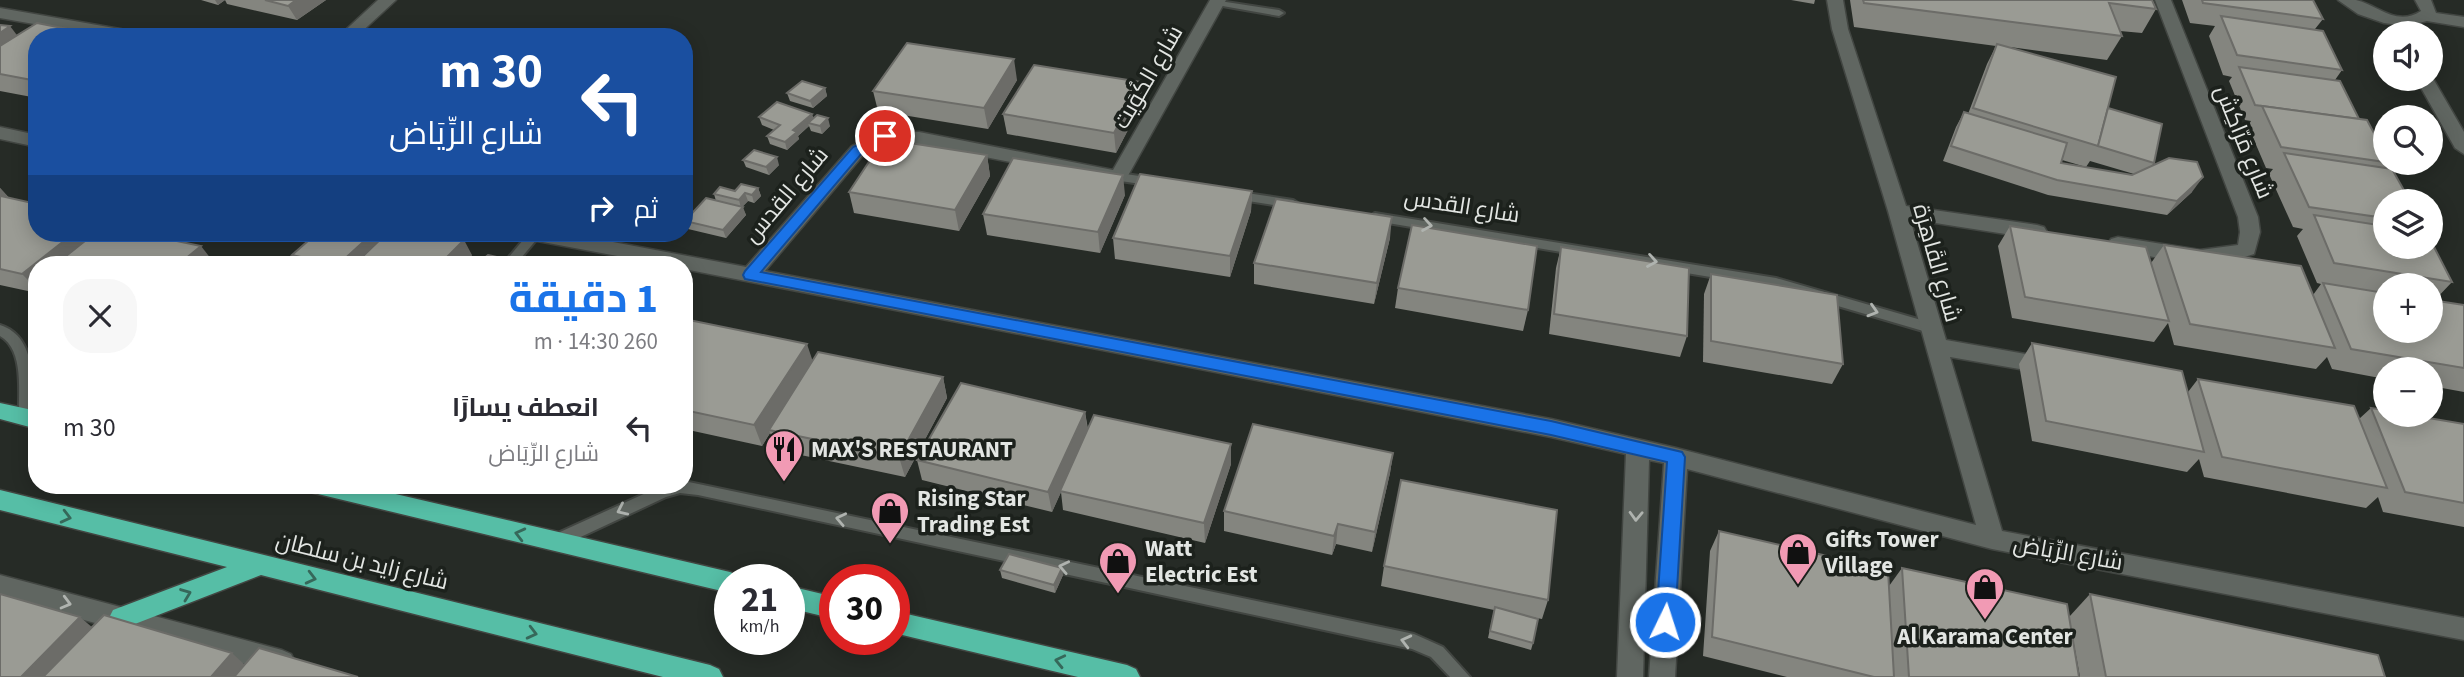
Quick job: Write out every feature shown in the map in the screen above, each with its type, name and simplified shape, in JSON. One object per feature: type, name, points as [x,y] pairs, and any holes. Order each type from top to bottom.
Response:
[{"type":"highway","points":[[0,411],[28,418]]},
{"type":"highway","points":[[386,494],[554,542],[714,579]]},
{"type":"highway","name":"شارع زايد بن سلطان","points":[[0,500],[710,677]]},
{"type":"highway","points":[[122,618],[260,565]]},
{"type":"highway","points":[[910,626],[1127,677]]},
{"type":"street","points":[[356,28],[388,0]]},
{"type":"street","name":"شارع القَاهِرَة","points":[[1835,0],[1840,29],[1898,211],[1992,539]]},
{"type":"street","name":"شارع مَرّاكِش","points":[[2097,241],[2204,256],[2233,256],[2247,249],[2250,232],[2248,217],[2163,0]]},
{"type":"street","points":[[2338,0],[2346,0],[2373,21]]},
{"type":"street","name":"شارع الكُوَيت","points":[[1118,177],[1218,1]]},
{"type":"street","points":[[2363,11],[2386,19],[2420,17],[2464,22]]},
{"type":"street","points":[[0,13],[86,28]]},
{"type":"street","points":[[2432,91],[2464,148]]},
{"type":"street","points":[[0,133],[28,139]]},
{"type":"street","name":"شارع القدس","points":[[750,275],[858,150],[885,136],[919,138],[1118,177]]},
{"type":"street","points":[[1898,211],[2057,235]]},
{"type":"street","name":"شارع الرِّيَاض","points":[[580,242],[652,256]]},
{"type":"street","name":"شارع الرِّيَاض","points":[[693,264],[1551,428],[1676,457],[1992,539],[2464,629]]},
{"type":"street","points":[[1933,337],[2070,370]]},
{"type":"street","points":[[1630,677],[1638,448]]},
{"type":"street","points":[[1662,677],[1676,457]]},
{"type":"street","points":[[0,586],[300,667]]},
{"type":"lane","points":[[1218,1],[1279,13]]},
{"type":"lane","name":"شارع القدس","points":[[1118,177],[1172,185]]},
{"type":"lane","points":[[1214,192],[1310,207]]},
{"type":"lane","name":"شارع القدس","points":[[1364,215],[1776,283],[1933,337]]},
{"type":"lane","points":[[515,256],[527,242]]},
{"type":"lane","points":[[0,330],[16,339],[21,351],[28,394]]},
{"type":"lane","points":[[693,488],[1413,642],[1437,652],[1461,677]]},
{"type":"lane","points":[[554,542],[658,494]]},
{"type":"building","points":[[265,0],[296,0],[288,6]]},
{"type":"building","points":[[1863,0],[2152,0],[2156,9],[2109,3],[2122,36],[1864,3]]},
{"type":"building","points":[[2202,0],[2313,0],[2323,19],[2203,3]]},
{"type":"building","points":[[2221,16],[2323,31],[2342,70],[2237,55]]},
{"type":"building","points":[[37,23],[62,28],[29,28]]},
{"type":"building","points":[[0,25],[10,26],[0,33]]},
{"type":"building","points":[[28,29],[28,79],[0,74],[0,46]]},
{"type":"building","points":[[907,43],[1014,59],[984,108],[873,91]]},
{"type":"building","points":[[1997,44],[2116,77],[2098,146],[1973,108]]},
{"type":"building","points":[[1034,65],[1141,82],[1114,133],[1003,114]]},
{"type":"building","points":[[2239,67],[2340,81],[2359,119],[2255,105]]},
{"type":"building","points":[[802,81],[825,88],[810,101],[787,93]]},
{"type":"building","points":[[777,102],[812,114],[793,130],[797,132],[785,142],[767,136],[780,125],[759,117]]},
{"type":"building","points":[[2262,106],[2367,120],[2373,131],[2373,160],[2281,147]]},
{"type":"building","points":[[2108,108],[2162,124],[2154,163],[2098,146]]},
{"type":"building","points":[[1964,112],[2067,143],[2061,163],[2132,175],[2169,158],[2197,162],[2203,177],[2177,201],[2057,180],[1951,146]]},
{"type":"building","points":[[817,115],[828,118],[820,126],[808,123]]},
{"type":"building","points":[[884,139],[987,155],[955,210],[849,192]]},
{"type":"building","points":[[754,150],[777,157],[766,167],[743,160]]},
{"type":"building","points":[[2284,153],[2373,166],[2373,175],[2395,175],[2403,189],[2373,189],[2373,216],[2309,207]]},
{"type":"building","points":[[1013,158],[1123,175],[1098,232],[983,214]]},
{"type":"building","points":[[1140,174],[1252,191],[1230,256],[1113,238]]},
{"type":"building","points":[[741,184],[758,188],[752,195],[745,193],[739,200],[714,194],[720,187],[735,191]]},
{"type":"building","points":[[0,197],[28,202],[28,242],[63,242],[45,256],[28,256],[28,269],[22,274],[0,269]]},
{"type":"building","points":[[706,198],[743,207],[723,230],[693,223],[693,212]]},
{"type":"building","points":[[1276,199],[1392,217],[1377,283],[1254,263]]},
{"type":"building","points":[[2314,215],[2373,224],[2373,259],[2440,259],[2452,282],[2443,281],[2443,273],[2396,273],[2334,263]]},
{"type":"building","points":[[1412,225],[1537,246],[1528,310],[1398,288]]},
{"type":"building","points":[[2010,226],[2146,247],[2169,321],[2025,297]]},
{"type":"building","points":[[84,242],[182,242],[201,246],[189,256],[66,256]]},
{"type":"building","points":[[307,242],[363,242],[348,256],[292,255]]},
{"type":"building","points":[[378,242],[462,242],[448,256],[363,256]]},
{"type":"building","points":[[2164,245],[2301,266],[2335,348],[2190,324]]},
{"type":"building","points":[[1561,247],[1689,268],[1687,336],[1554,314]]},
{"type":"building","points":[[1711,274],[1837,295],[1843,364],[1711,341]]},
{"type":"building","points":[[2323,283],[2373,291],[2373,343],[2443,343],[2443,302],[2464,305],[2464,368],[2443,364],[2443,357],[2399,357],[2351,349]]},
{"type":"building","points":[[693,321],[807,344],[754,425],[693,412]]},
{"type":"building","points":[[2032,343],[2182,371],[2204,452],[2046,421]]},
{"type":"building","points":[[818,352],[943,377],[899,457],[769,430]]},
{"type":"building","points":[[2198,379],[2354,406],[2387,488],[2222,457]]},
{"type":"building","points":[[961,383],[1085,412],[1048,492],[917,460]]},
{"type":"building","points":[[1094,415],[1231,444],[1204,523],[1060,491]]},
{"type":"building","points":[[2443,420],[2464,424],[2464,503],[2405,492],[2379,427],[2443,427]]},
{"type":"building","points":[[1253,424],[1393,453],[1375,532],[1338,524],[1334,536],[1224,511]]},
{"type":"building","points":[[1401,480],[1557,510],[1548,600],[1384,566]]},
{"type":"building","points":[[1719,531],[1888,570],[1894,677],[1874,677],[1712,637]]},
{"type":"building","points":[[1009,554],[1062,568],[1054,585],[1000,570]]},
{"type":"building","points":[[1902,568],[2067,604],[2079,677],[1909,677]]},
{"type":"building","points":[[0,594],[80,617],[21,677],[0,677]]},
{"type":"building","points":[[2090,594],[2378,655],[2385,677],[2106,677]]},
{"type":"building","points":[[1495,607],[1538,619],[1533,643],[1490,631]]},
{"type":"building","points":[[104,615],[232,653],[211,677],[43,677]]},
{"type":"building","points":[[259,648],[358,677],[234,677]]},
{"type":"place","name":"MAX'S RESTAURANT","points":[[784,483]]},
{"type":"place","name":"Rising Star Trading Est","points":[[890,545]]},
{"type":"place","name":"Gifts Tower Village","points":[[1798,586]]},
{"type":"place","name":"Watt Electric Est","points":[[1118,595]]},
{"type":"place","name":"Al Karama Center","points":[[1985,621]]},
{"type":"route","points":[[885,136],[870,142],[848,159],[750,275],[1551,428],[1676,457],[1665,622]]}]
